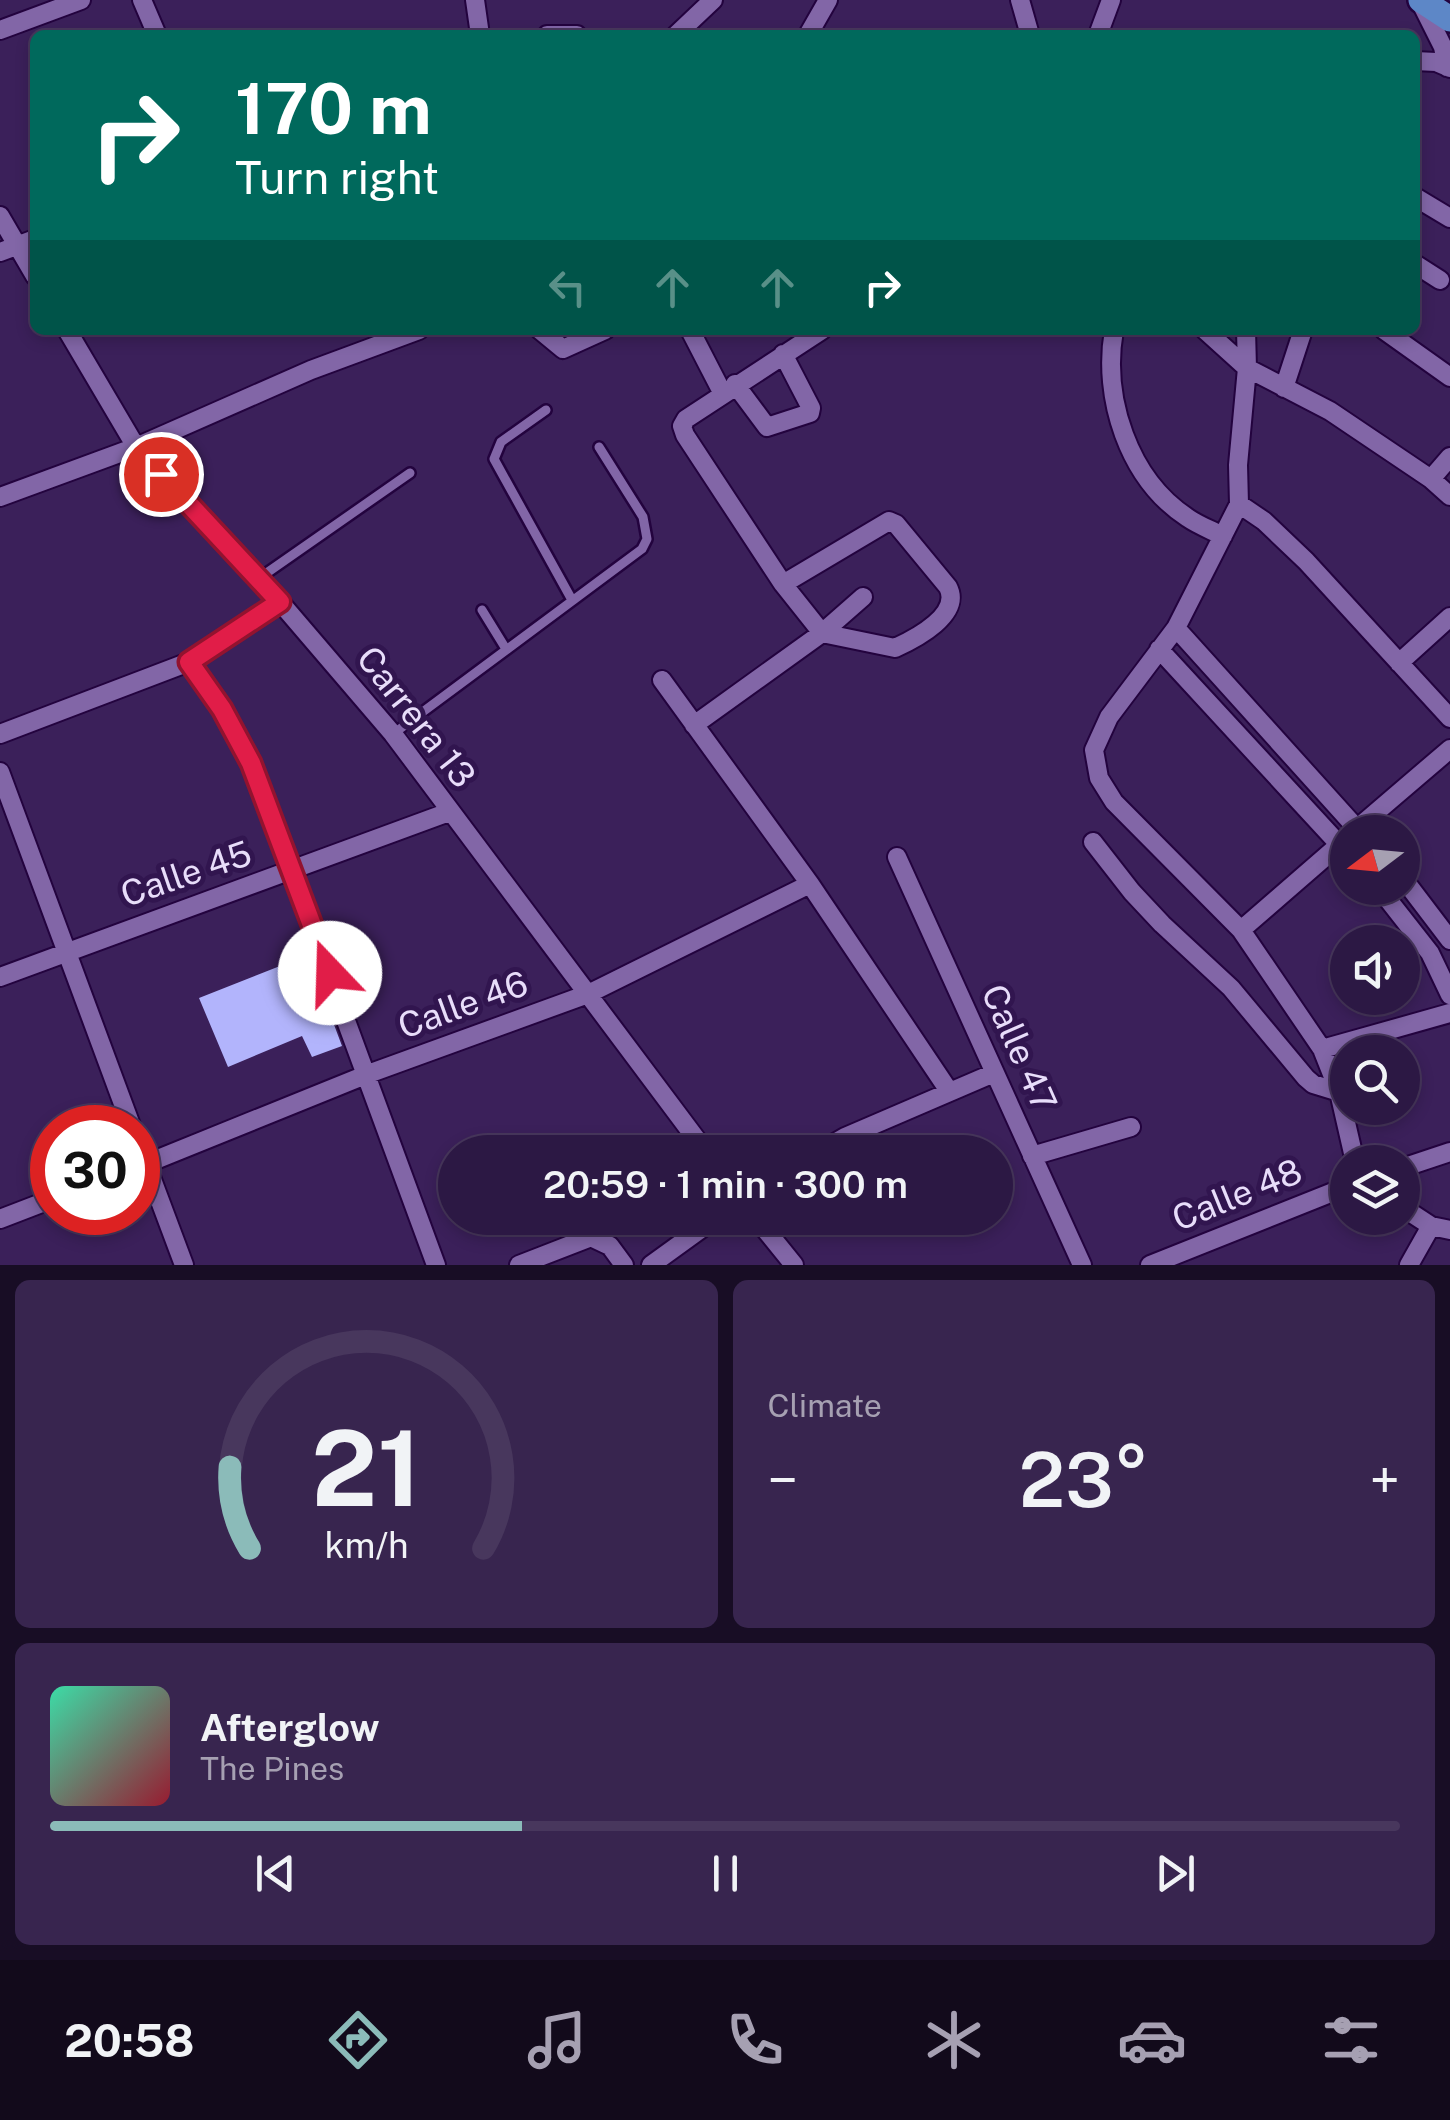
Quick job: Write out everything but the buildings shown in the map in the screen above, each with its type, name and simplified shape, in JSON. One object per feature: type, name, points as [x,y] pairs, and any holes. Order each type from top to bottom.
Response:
[{"type":"main road","points":[[1420,0],[1450,19]]},
{"type":"street","points":[[0,30],[81,0]]},
{"type":"street","points":[[142,0],[155,30]]},
{"type":"street","points":[[475,0],[479,30]]},
{"type":"street","points":[[681,30],[713,0]]},
{"type":"street","points":[[811,30],[828,0]]},
{"type":"street","points":[[1020,0],[1029,30]]},
{"type":"street","points":[[1100,30],[1112,0]]},
{"type":"street","points":[[1420,0],[1449,67],[1420,62]]},
{"type":"street","points":[[1420,200],[1450,218]]},
{"type":"street","points":[[0,216],[30,268]]},
{"type":"street","points":[[1420,267],[1440,280]]},
{"type":"street","name":"Carrera 13","points":[[70,335],[136,447],[280,602],[394,734],[693,1135]]},
{"type":"street","points":[[0,497],[136,447],[310,370],[405,335]]},
{"type":"street","points":[[546,335],[563,349],[595,335]]},
{"type":"street","points":[[693,335],[729,388],[766,428],[810,413],[783,354]]},
{"type":"street","points":[[783,584],[889,522],[899,527],[953,597],[942,618],[900,646],[888,648],[822,634],[783,584],[683,430],[686,419],[814,335]]},
{"type":"street","points":[[1113,335],[1109,357],[1113,393],[1120,424],[1135,458],[1157,490],[1186,517],[1222,536]]},
{"type":"street","points":[[1211,335],[1247,368],[1330,411],[1450,496]]},
{"type":"street","points":[[1246,335],[1239,504],[1176,628],[1109,717],[1094,750],[1099,778],[1114,802],[1241,930],[1322,1049],[1330,1069]]},
{"type":"street","points":[[1284,388],[1301,335]]},
{"type":"street","points":[[1391,335],[1450,377]]},
{"type":"street","points":[[1431,479],[1450,457]]},
{"type":"street","points":[[1239,504],[1264,521],[1306,561],[1450,718]]},
{"type":"street","points":[[694,725],[822,634],[862,597]]},
{"type":"street","points":[[0,734],[189,662],[280,602]]},
{"type":"street","points":[[1399,663],[1450,617]]},
{"type":"street","points":[[1176,628],[1332,815]]},
{"type":"street","points":[[1159,649],[1330,817]]},
{"type":"street","points":[[189,662],[222,709],[251,763],[436,1265]]},
{"type":"street","points":[[662,680],[810,884],[950,1091]]},
{"type":"street","points":[[1377,815],[1450,750]]},
{"type":"street","points":[[0,772],[124,1105]]},
{"type":"street","name":"Calle 45","points":[[0,977],[449,812]]},
{"type":"street","points":[[1093,842],[1132,892],[1231,988],[1306,1078],[1330,1089]]},
{"type":"street","points":[[1241,930],[1330,856]]},
{"type":"street","name":"Calle 47","points":[[897,858],[1082,1265]]},
{"type":"street","name":"Calle 46","points":[[160,1159],[368,1074],[588,994],[810,884]]},
{"type":"street","points":[[1420,901],[1450,940]]},
{"type":"street","points":[[1391,905],[1430,954],[1450,995]]},
{"type":"street","points":[[1322,1049],[1450,1013]]},
{"type":"street","points":[[849,1135],[994,1072]]},
{"type":"street","points":[[1032,1156],[1131,1127]]},
{"type":"street","points":[[1420,1162],[1450,1152]]},
{"type":"street","name":"Calle 48","points":[[1150,1265],[1330,1193]]},
{"type":"street","points":[[0,1219],[30,1208]]},
{"type":"street","points":[[160,1208],[184,1265]]},
{"type":"street","points":[[1420,1219],[1450,1230]]},
{"type":"street","points":[[1409,1265],[1431,1226]]},
{"type":"street","points":[[651,1265],[692,1235]]},
{"type":"street","points":[[770,1235],[794,1265]]},
{"type":"street","points":[[520,1265],[592,1237],[610,1246],[624,1265]]},
{"type":"lane","points":[[546,410],[501,442],[494,460],[572,600]]},
{"type":"lane","points":[[394,734],[630,561],[648,539],[643,517],[599,447]]},
{"type":"lane","points":[[258,578],[410,472]]},
{"type":"lane","points":[[482,610],[506,649]]},
{"type":"route","points":[[161,474],[280,602],[189,662],[222,709],[251,763],[330,973]]}]
